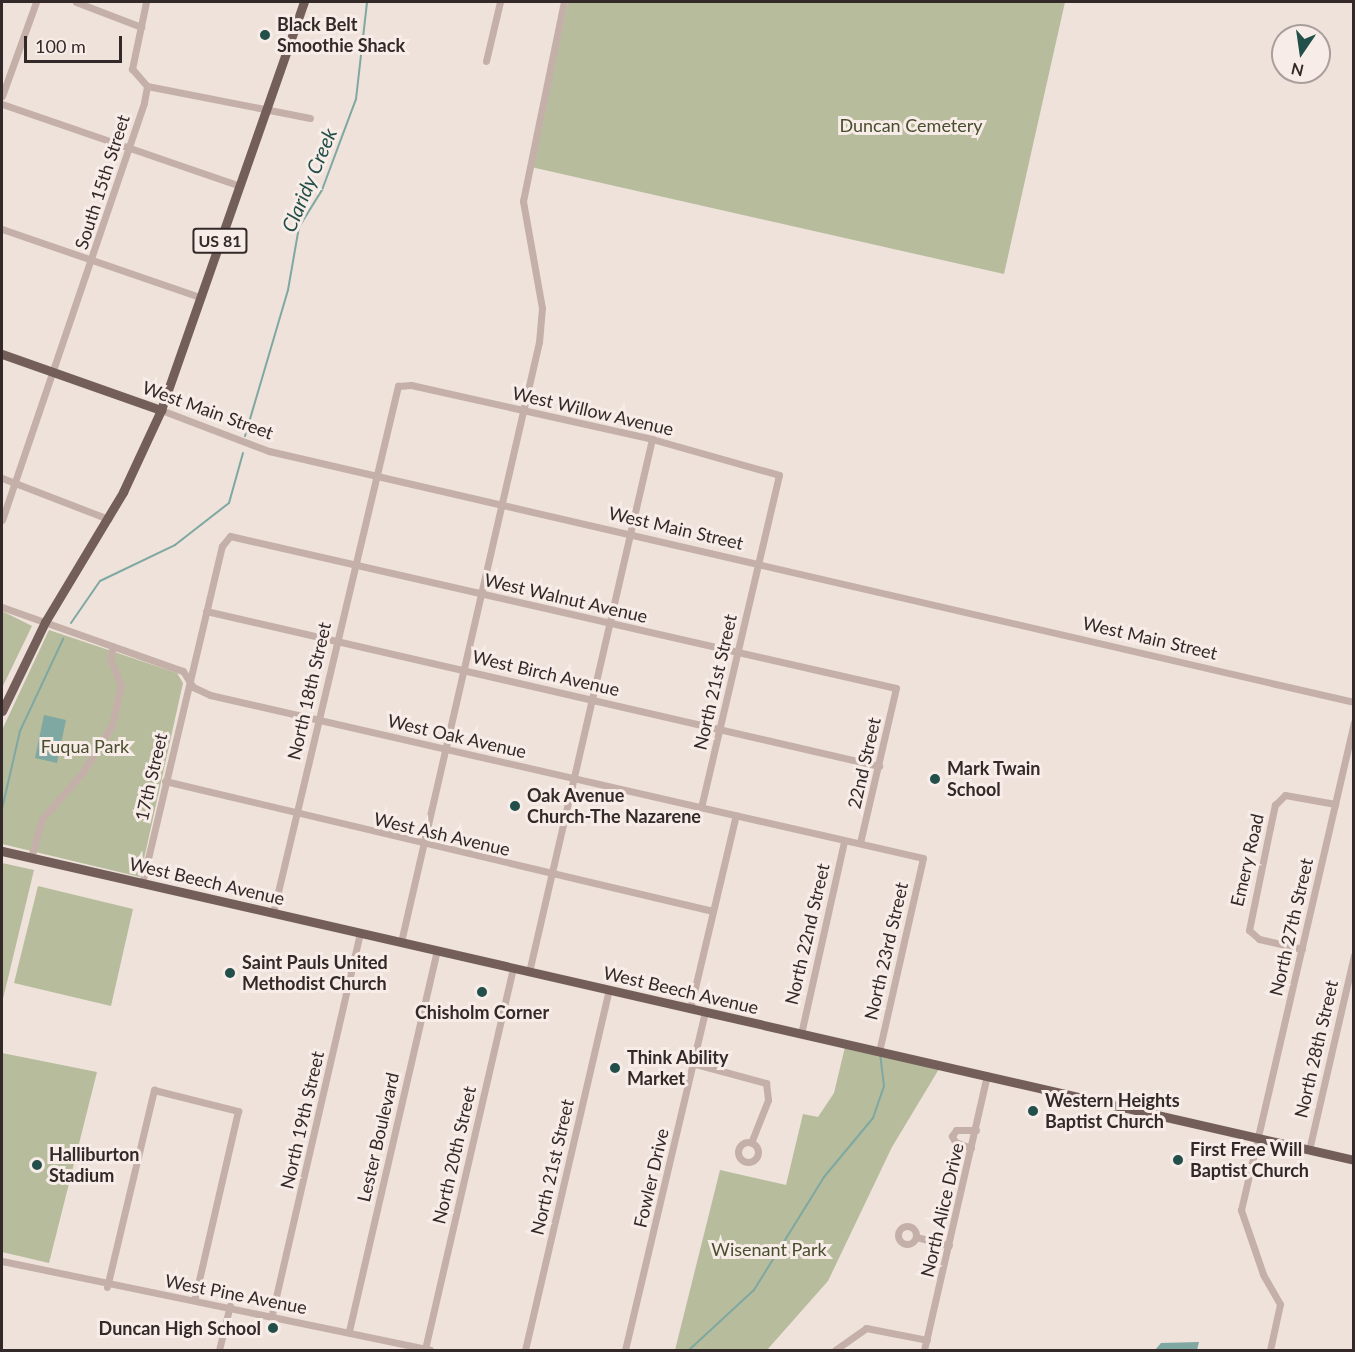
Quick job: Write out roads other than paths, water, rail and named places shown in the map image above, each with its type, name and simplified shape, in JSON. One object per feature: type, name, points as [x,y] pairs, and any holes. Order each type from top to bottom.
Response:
[{"type":"main road","name":"US 81","points":[[2,711],[45,622],[108,519],[161,410],[304,2]]},
{"type":"main road","name":"West Main Street","points":[[2,354],[161,410]]},
{"type":"main road","name":"West Beech Avenue","points":[[2,851],[1353,1160]]},
{"type":"street","points":[[2,96],[36,2]]},
{"type":"street","points":[[76,2],[141,27]]},
{"type":"street","points":[[146,2],[132,69],[147,86],[265,112],[310,118]]},
{"type":"street","points":[[486,61],[500,2]]},
{"type":"street","points":[[401,942],[482,595],[542,323],[525,227],[527,172],[564,2]]},
{"type":"street","name":"South 15th Street","points":[[2,520],[92,262],[147,86]]},
{"type":"street","points":[[2,104],[240,186]]},
{"type":"street","points":[[2,229],[92,262],[200,297]]},
{"type":"street","name":"West Willow Avenue","points":[[398,387],[411,385],[652,439],[779,475]]},
{"type":"street","name":"North 18th Street","points":[[273,913],[373,475],[398,387]]},
{"type":"street","name":"West Main Street","points":[[161,410],[269,451],[1353,702]]},
{"type":"street","points":[[529,972],[652,439]]},
{"type":"street","name":"North 21st Street","points":[[701,807],[779,475]]},
{"type":"street","points":[[2,478],[108,519]]},
{"type":"street","name":"West Walnut Avenue","points":[[230,536],[896,688]]},
{"type":"street","name":"17th Street","points":[[142,884],[222,546],[230,536]]},
{"type":"street","name":"West Oak Avenue","points":[[2,607],[114,646],[189,678],[193,687],[210,695],[923,858]]},
{"type":"street","name":"West Birch Avenue","points":[[206,611],[879,766]]},
{"type":"street","points":[[31,858],[41,820],[83,772],[112,725],[122,685],[110,659],[114,646]]},
{"type":"street","name":"22nd Street","points":[[860,843],[896,688]]},
{"type":"street","name":"North 27th Street","points":[[1270,1350],[1280,1304],[1240,1215],[1353,722]]},
{"type":"street","name":"West Ash Avenue","points":[[165,781],[297,815],[713,911]]},
{"type":"street","name":"Emery Road","points":[[1302,949],[1259,939],[1249,930],[1274,809],[1290,794],[1335,804]]},
{"type":"street","points":[[690,1009],[736,815]]},
{"type":"street","name":"North 22nd Street","points":[[801,1034],[844,841]]},
{"type":"street","name":"North 23rd Street","points":[[879,1052],[923,858]]},
{"type":"street","name":"North 19th Street","points":[[272,1314],[360,933]]},
{"type":"street","name":"Lester Boulevard","points":[[349,1331],[437,950]]},
{"type":"street","name":"North 28th Street","points":[[1309,1150],[1353,955]]},
{"type":"street","name":"North 20th Street","points":[[428,1350],[513,968]]},
{"type":"street","name":"North 21st Street","points":[[525,1350],[609,990]]},
{"type":"street","name":"Fowler Drive","points":[[625,1350],[705,1012]]},
{"type":"street","points":[[692,1063],[766,1083],[768,1100],[751,1143]]},
{"type":"street","name":"North Alice Drive","points":[[924,1350],[987,1075]]},
{"type":"street","points":[[108,1287],[154,1090],[238,1111],[195,1297]]},
{"type":"street","points":[[971,1148],[955,1142],[952,1136],[956,1130],[976,1130]]},
{"type":"street","points":[[916,1237],[949,1245]]},
{"type":"street","name":"West Pine Avenue","points":[[2,1261],[108,1287],[195,1297],[428,1350]]},
{"type":"street","points":[[219,1350],[230,1305]]},
{"type":"street","points":[[835,1350],[866,1328],[927,1340]]},
{"type":"water","points":[[44,715],[66,720],[57,763],[35,758]]},
{"type":"water","points":[[1199,1342],[1197,1350],[1155,1350],[1161,1343]]},
{"type":"waterway","name":"Claridy Creek","points":[[245,436],[288,290],[299,227],[322,190],[356,99],[367,2]]},
{"type":"waterway","name":"Claridy Creek","points":[[71,623],[100,581],[175,545],[229,503],[243,453]]},
{"type":"waterway","name":"Claridy Creek","points":[[2,809],[20,731],[63,639]]},
{"type":"waterway","points":[[689,1350],[754,1290],[824,1177],[873,1118],[884,1086],[880,1055]]},
{"type":"place","name":"Black Belt Smoothie Shack","points":[[265,35]]},
{"type":"place","name":"Mark Twain School","points":[[935,779]]},
{"type":"place","name":"Oak Avenue Church-The Nazarene","points":[[515,806]]},
{"type":"place","name":"Saint Pauls United Methodist Church","points":[[230,973]]},
{"type":"place","name":"Chisholm Corner","points":[[482,992]]},
{"type":"place","name":"Think Ability Market","points":[[615,1068]]},
{"type":"place","name":"Western Heights Baptist Church","points":[[1033,1111]]},
{"type":"place","name":"First Free Will Baptist Church","points":[[1178,1160]]},
{"type":"place","name":"Halliburton Stadium","points":[[37,1165]]},
{"type":"place","name":"Duncan High School","points":[[273,1328]]},
{"type":"park label","name":"Duncan Cemetery","points":[[911,125]]},
{"type":"park label","name":"Fuqua Park","points":[[85,746]]},
{"type":"park label","name":"Wisenant Park","points":[[769,1249]]}]
